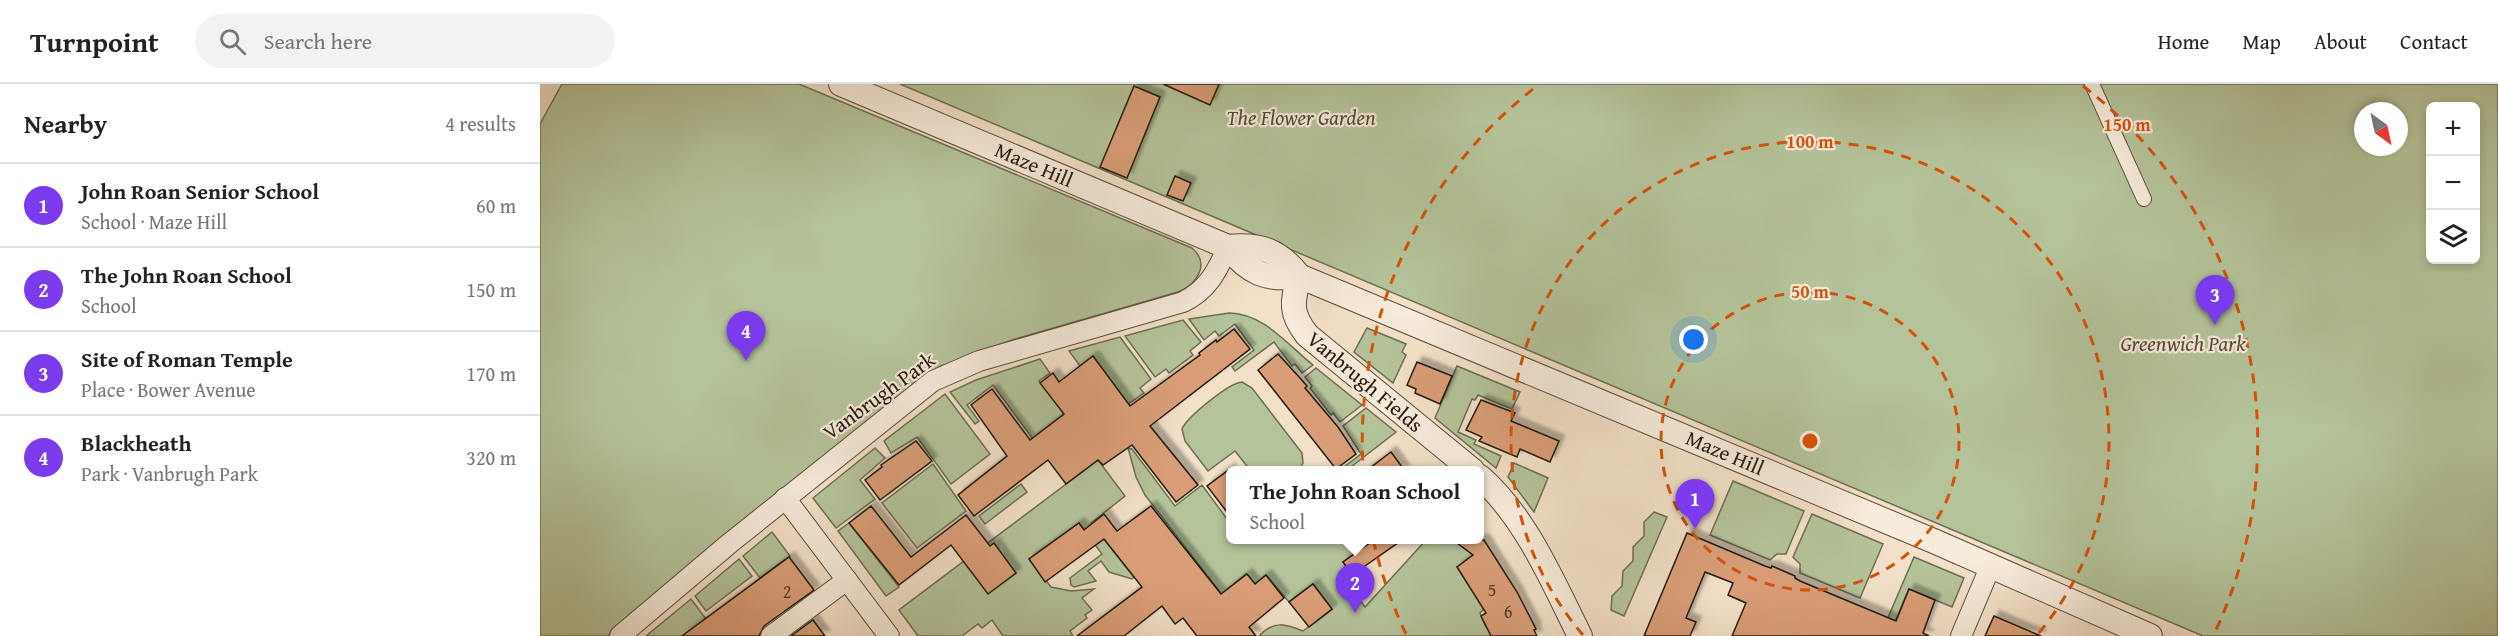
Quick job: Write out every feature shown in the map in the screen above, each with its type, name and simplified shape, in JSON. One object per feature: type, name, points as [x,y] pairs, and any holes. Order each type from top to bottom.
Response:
[{"type":"street","name":"Maze Hill","points":[[841,84],[1228,247],[1251,245],[1286,258],[1299,276],[1991,565],[2150,636]]},
{"type":"street","points":[[2092,84],[2144,199]]},
{"type":"street","name":"Vanbrugh Park","points":[[620,636],[785,498],[933,381],[979,361],[1183,302],[1205,288],[1215,275],[1228,247]]},
{"type":"street","name":"Vanbrugh Fields","points":[[1299,276],[1293,297],[1293,310],[1298,323],[1307,335],[1466,466]]},
{"type":"street","points":[[1484,482],[1508,506],[1521,526],[1580,636]]},
{"type":"street","points":[[785,498],[889,636]]},
{"type":"street","points":[[1961,636],[1991,565]]},
{"type":"street","points":[[771,636],[847,580]]},
{"type":"green space","points":[[562,84],[799,84],[1192,248],[1198,254],[1201,267],[1195,279],[1185,289],[1178,292],[1012,340],[939,367],[713,544],[608,636],[540,636],[540,124]]},
{"type":"green space","name":"Greenwich Park","points":[[900,84],[2498,84],[2498,636],[2203,636]]},
{"type":"green space","points":[[1229,313],[1241,314],[1264,324],[1313,365],[1302,373],[1295,364],[1292,366],[1274,342],[1235,371],[1232,367],[1254,350],[1235,324],[1219,336],[1215,331],[1204,340],[1189,319]]},
{"type":"green space","points":[[1183,320],[1201,342],[1190,351],[1193,355],[1169,373],[1166,369],[1155,377],[1125,336]]},
{"type":"green space","points":[[1367,328],[1406,344],[1402,352],[1406,355],[1393,383],[1354,352]]},
{"type":"green space","points":[[1120,337],[1151,379],[1140,388],[1144,393],[1128,404],[1093,356],[1080,366],[1069,351]]},
{"type":"green space","points":[[1040,359],[1050,373],[1039,381],[1064,414],[1033,439],[993,385],[967,405],[979,421],[975,424],[950,392],[976,380]]},
{"type":"green space","points":[[1457,366],[1520,392],[1512,409],[1478,395],[1475,400],[1472,399],[1458,432],[1476,440],[1474,444],[1501,456],[1496,468],[1435,418]]},
{"type":"green space","points":[[1316,368],[1362,405],[1340,422],[1333,413],[1331,415],[1310,388],[1312,386],[1305,377]]},
{"type":"green space","points":[[1242,382],[1252,388],[1302,453],[1301,466],[1247,466],[1235,451],[1208,471],[1185,441],[1182,429],[1200,409]]},
{"type":"green space","points":[[945,394],[990,454],[951,484],[917,437],[891,453],[884,441]]},
{"type":"green space","points":[[1366,408],[1396,432],[1352,466],[1345,466],[1361,454],[1343,426]]},
{"type":"green space","points":[[875,448],[885,458],[860,480],[875,499],[836,528],[813,498]]},
{"type":"green space","points":[[1128,448],[1132,449],[1175,506],[1202,485],[1226,518],[1226,544],[1368,544],[1343,562],[1352,575],[1345,580],[1365,607],[1422,544],[1459,544],[1474,555],[1457,567],[1484,609],[1480,613],[1486,627],[1497,636],[1259,636],[1270,627],[1280,625],[1303,631],[1332,609],[1313,584],[1289,602],[1266,575],[1255,584],[1246,574],[1234,584],[1239,591],[1227,601],[1145,495],[1136,477]]},
{"type":"green space","points":[[1098,460],[1125,496],[1091,523],[1134,577],[1132,579],[1109,572],[1101,561],[1088,571],[1096,581],[1074,587],[1071,585],[1070,578],[1102,554],[1079,523],[1029,559],[1051,587],[1071,591],[1094,589],[1082,598],[1092,610],[1085,615],[1087,618],[1070,631],[1073,636],[1003,636],[992,620],[982,628],[978,624],[962,636],[918,636],[899,610]]},
{"type":"green space","points":[[1514,463],[1548,478],[1534,512],[1508,477]]},
{"type":"green space","points":[[933,464],[966,511],[917,548],[882,503]]},
{"type":"green space","points":[[1733,481],[1804,511],[1786,554],[1777,554],[1770,560],[1710,535]]},
{"type":"green space","points":[[1021,484],[1027,492],[985,524],[979,516]]},
{"type":"green space","points":[[1654,512],[1667,517],[1624,616],[1611,610],[1612,596],[1622,586],[1623,571],[1633,561],[1633,547],[1644,536],[1644,522]]},
{"type":"green space","points":[[1812,514],[1883,544],[1860,598],[1800,573],[1800,564],[1793,557]]},
{"type":"green space","points":[[849,523],[899,587],[886,596],[838,531]]},
{"type":"green space","points":[[772,532],[790,556],[760,578],[743,556]]},
{"type":"green space","points":[[1914,557],[1964,578],[1952,607],[1909,589],[1889,636],[1881,634]]},
{"type":"green space","points":[[739,559],[752,576],[706,611],[695,596]]},
{"type":"green space","points":[[691,599],[706,619],[682,636],[646,636]]},
{"type":"building","points":[[1163,84],[1219,84],[1210,105]]},
{"type":"building","points":[[1134,86],[1160,97],[1127,178],[1100,167]]},
{"type":"building","points":[[1175,176],[1191,183],[1183,201],[1167,195]]},
{"type":"building","points":[[1234,329],[1250,349],[1150,426],[1198,485],[1176,502],[1132,445],[1103,465],[1098,460],[1066,484],[1048,460],[974,516],[958,495],[1007,456],[971,405],[992,389],[1030,440],[1064,414],[1040,383],[1053,373],[1059,382],[1093,356],[1130,406],[1200,355],[1199,353],[1216,340],[1217,342]]},
{"type":"building","points":[[1278,354],[1307,386],[1305,388],[1338,427],[1356,454],[1340,466],[1334,466],[1258,370]]},
{"type":"building","points":[[1417,362],[1452,376],[1440,404],[1415,393],[1416,389],[1407,385]]},
{"type":"building","points":[[1481,400],[1515,413],[1511,421],[1559,441],[1550,462],[1520,449],[1517,457],[1479,441],[1482,437],[1466,430]]},
{"type":"building","points":[[916,441],[932,461],[880,500],[865,480],[882,467],[881,465]]},
{"type":"building","points":[[1391,452],[1401,466],[1373,466]]},
{"type":"building","points":[[1226,472],[1226,511],[1207,486]]},
{"type":"building","points":[[871,506],[911,557],[966,515],[990,546],[994,543],[1016,573],[988,594],[951,545],[899,585],[849,523]]},
{"type":"building","points":[[1151,506],[1221,594],[1247,574],[1255,584],[1266,575],[1284,598],[1249,627],[1256,636],[1197,636],[1183,618],[1175,624],[1162,606],[1124,636],[1077,636],[1142,587],[1104,539],[1045,582],[1029,559],[1079,523],[1084,530],[1104,514],[1117,531]]},
{"type":"building","points":[[1687,533],[1765,566],[1771,568],[1772,566],[1795,576],[1800,581],[1896,621],[1909,589],[1935,600],[1923,633],[1929,636],[1732,636],[1746,603],[1728,595],[1733,583],[1705,572],[1686,618],[1696,622],[1690,636],[1644,636]]},
{"type":"building","points":[[1484,540],[1517,592],[1536,629],[1534,630],[1537,636],[1491,636],[1481,616],[1486,613],[1457,567],[1473,555],[1458,544],[1484,544]]},
{"type":"building","points":[[1368,544],[1396,544],[1352,575],[1343,562]]},
{"type":"building","points":[[789,557],[814,590],[764,626],[759,636],[682,636]]},
{"type":"building","points":[[1313,584],[1332,609],[1309,627],[1289,602]]},
{"type":"building","points":[[1994,616],[2041,636],[1985,636]]},
{"type":"building","points":[[813,620],[825,636],[791,636]]},
{"type":"place","name":"Site of Roman Temple","points":[[2215,325]]},
{"type":"place","name":"Blackheath","points":[[746,361]]},
{"type":"place","name":"John Roan Senior School","points":[[1695,529]]},
{"type":"place","name":"The John Roan School","points":[[1355,613]]},
{"type":"park label","name":"The Flower Garden","points":[[1301,118]]}]
